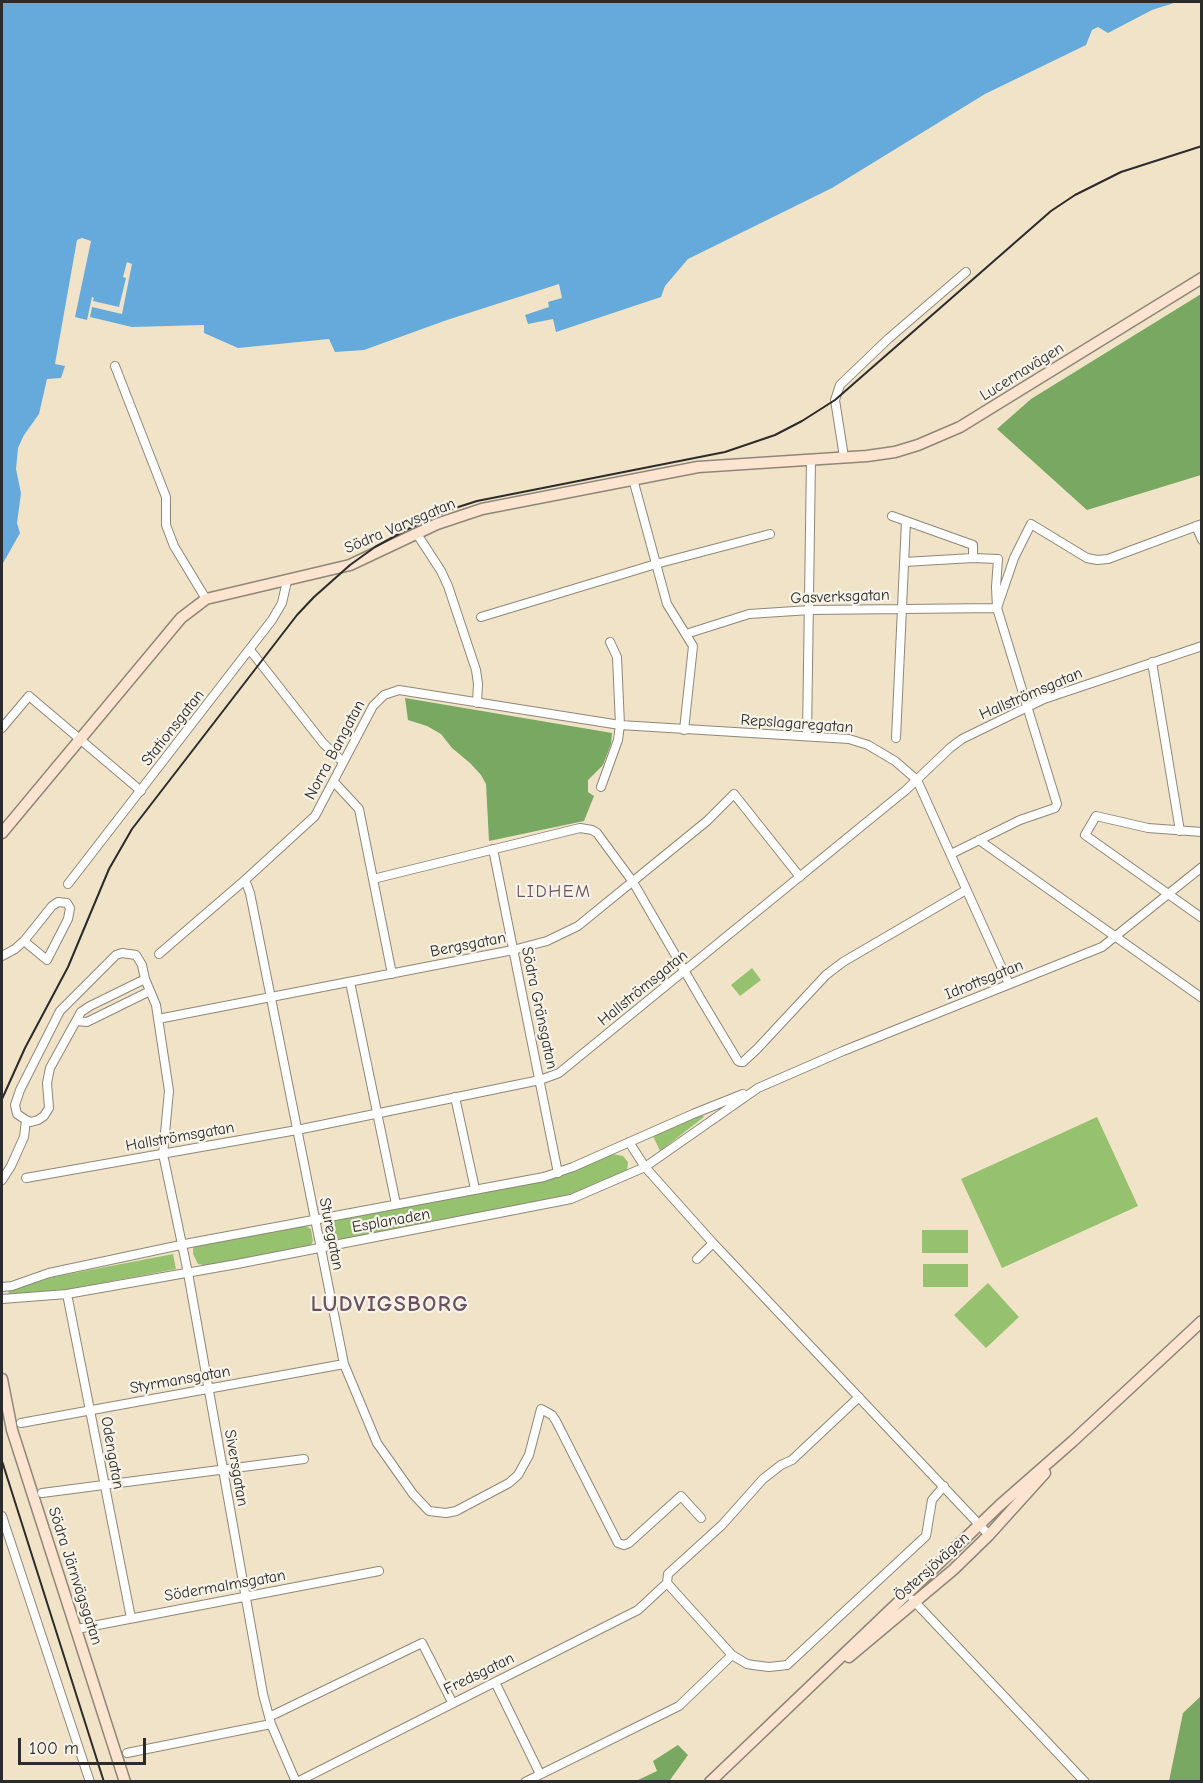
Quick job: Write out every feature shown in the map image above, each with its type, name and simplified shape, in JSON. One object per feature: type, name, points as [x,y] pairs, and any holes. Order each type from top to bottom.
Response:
[{"type":"street","points":[[844,457],[836,400],[840,385],[888,339],[966,272]]},
{"type":"street","name":"Lucernavägen","points":[[844,457],[895,452],[929,441],[960,427],[1202,278]]},
{"type":"street","points":[[115,366],[166,497],[166,525],[174,546],[207,599]]},
{"type":"street","name":"Södra Varvsgatan","points":[[2,833],[181,618],[207,599],[361,561],[437,524],[482,509],[698,467],[844,457]]},
{"type":"street","points":[[807,736],[811,459]]},
{"type":"street","points":[[633,478],[668,604],[693,646],[684,730]]},
{"type":"street","points":[[892,516],[973,545],[974,558]]},
{"type":"street","points":[[896,738],[906,521]]},
{"type":"street","points":[[997,608],[1014,558],[1031,524],[1087,558],[1097,560],[1108,559],[1199,525],[1202,540]]},
{"type":"street","points":[[417,534],[448,586],[476,670],[477,703]]},
{"type":"street","points":[[481,617],[656,564],[770,534]]},
{"type":"street","points":[[904,562],[998,559],[997,608],[1056,801],[1055,808],[1020,820],[951,854]]},
{"type":"street","name":"Stationsgatan","points":[[68,884],[279,611],[287,581]]},
{"type":"street","name":"Gasverksgatan","points":[[686,634],[749,614],[810,610],[997,608]]},
{"type":"street","points":[[601,787],[618,740],[620,725],[616,657],[610,642]]},
{"type":"street","name":"Hallströmsgatan","points":[[26,1178],[297,1130],[540,1080],[558,1073],[918,780],[962,739],[1028,706],[1202,646]]},
{"type":"street","points":[[250,650],[323,743],[343,762]]},
{"type":"street","points":[[1152,662],[1180,831]]},
{"type":"street","name":"Norra Bangatan","points":[[159,954],[315,816],[373,705],[384,695],[399,690],[477,703]]},
{"type":"street","points":[[2,728],[29,696],[141,791]]},
{"type":"street","name":"Repslagaregatan","points":[[477,703],[620,725],[858,741],[895,761],[918,780],[1009,984]]},
{"type":"street","points":[[334,782],[359,809],[392,974]]},
{"type":"street","name":"Bergsgatan","points":[[158,1018],[392,974],[547,941],[578,926],[706,821],[734,794],[800,877]]},
{"type":"street","points":[[1202,832],[1131,826],[1096,816],[1085,835],[1202,918]]},
{"type":"street","points":[[373,879],[586,828],[597,833],[633,882],[738,1061],[743,1062],[826,975],[843,962],[966,890]]},
{"type":"street","points":[[979,840],[1202,998]]},
{"type":"street","name":"Södra Gränsgatan","points":[[493,849],[558,1173]]},
{"type":"street","name":"Idrottsgatan","points":[[757,1089],[1087,954],[1116,937],[1202,867]]},
{"type":"street","name":"Sturegatan","points":[[245,880],[250,893],[344,1364],[377,1443],[423,1505],[437,1513],[456,1511],[499,1490],[518,1475],[529,1455],[541,1409],[552,1415],[556,1421],[618,1543],[624,1545],[630,1543],[681,1496],[701,1518]]},
{"type":"street","points":[[2,957],[24,941],[52,906],[58,902],[67,903],[70,913],[60,939],[47,960],[24,941]]},
{"type":"street","name":"Siversgatan","points":[[26,1120],[17,1114],[16,1098],[60,1011],[116,955],[131,953],[139,958],[156,1005],[169,1091],[163,1154],[188,1273],[245,1597],[270,1721],[297,1782]]},
{"type":"street","points":[[2,1180],[24,1137],[26,1120],[31,1122],[38,1120],[47,1112],[49,1102],[47,1083],[50,1068],[81,1012],[146,979]]},
{"type":"street","points":[[350,982],[396,1204]]},
{"type":"street","points":[[77,1021],[87,1022],[150,991]]},
{"type":"street","name":"Esplanaden","points":[[2,1287],[12,1286],[49,1273],[181,1245],[558,1173],[693,1114],[757,1089]]},
{"type":"street","name":"Esplanaden","points":[[2,1299],[67,1294],[554,1204],[584,1194],[645,1167],[757,1089]]},
{"type":"street","points":[[455,1097],[475,1190]]},
{"type":"street","points":[[629,1142],[645,1167],[713,1243],[988,1535]]},
{"type":"street","points":[[697,1259],[713,1243]]},
{"type":"street","name":"Odengatan","points":[[67,1294],[130,1618]]},
{"type":"street","name":"Östersjövägen","points":[[710,1782],[1000,1505],[1073,1442],[1202,1321]]},
{"type":"street","name":"Styrmansgatan","points":[[21,1423],[344,1364]]},
{"type":"street","name":"Södra Järnvägsgatan","points":[[2,1379],[12,1430],[125,1782]]},
{"type":"street","name":"Fredsgatan","points":[[297,1782],[638,1610],[667,1583],[668,1574],[722,1525],[763,1479],[781,1465],[792,1460],[859,1397]]},
{"type":"street","name":"Östersjövägen","points":[[796,1700],[916,1603],[988,1535],[1073,1442]]},
{"type":"street","points":[[42,1493],[304,1459]]},
{"type":"street","points":[[667,1583],[732,1655],[747,1664],[770,1667],[787,1665],[926,1536],[932,1500],[944,1486]]},
{"type":"street","points":[[2,1516],[90,1782]]},
{"type":"street","name":"Södermalmsgatan","points":[[76,1629],[379,1571]]},
{"type":"street","points":[[907,1593],[1085,1782]]},
{"type":"street","points":[[127,1753],[270,1721],[422,1642],[452,1702]]},
{"type":"street","points":[[525,1782],[679,1706],[732,1655]]},
{"type":"street","points":[[495,1682],[540,1774]]},
{"type":"green space","points":[[1201,294],[1201,475],[1087,510],[997,429],[1031,399]]},
{"type":"green space","points":[[405,698],[612,733],[611,744],[603,765],[588,780],[588,792],[594,796],[584,821],[489,841],[486,784],[481,775],[452,748],[441,734],[427,726],[408,720]]},
{"type":"green space","points":[[752,968],[761,980],[740,996],[731,985]]},
{"type":"green space","points":[[702,1114],[704,1117],[660,1151],[653,1136]]},
{"type":"green space","points":[[1097,1117],[1138,1206],[1002,1268],[961,1179]]},
{"type":"green space","points":[[613,1154],[623,1156],[628,1162],[627,1171],[578,1193],[557,1199],[330,1242],[328,1239],[326,1222],[555,1178]]},
{"type":"green space","points":[[306,1226],[311,1229],[313,1241],[310,1247],[209,1266],[198,1264],[193,1254],[193,1247]]},
{"type":"green space","points":[[922,1230],[968,1230],[968,1253],[922,1253]]},
{"type":"green space","points":[[173,1254],[176,1269],[54,1292],[9,1294],[8,1291],[53,1277]]},
{"type":"green space","points":[[923,1264],[968,1264],[968,1287],[923,1287]]},
{"type":"green space","points":[[988,1283],[1019,1317],[986,1348],[954,1315]]},
{"type":"green space","points":[[1201,1696],[1201,1781],[1169,1781],[1183,1713]]},
{"type":"green space","points":[[678,1745],[688,1755],[670,1780],[636,1781],[657,1771],[653,1761]]},
{"type":"water","points":[[2,2],[1177,2],[1152,10],[1108,33],[1098,27],[1092,30],[1086,45],[985,94],[832,188],[688,259],[665,286],[661,297],[556,332],[553,319],[528,324],[525,315],[549,307],[548,302],[562,298],[559,284],[447,320],[364,350],[335,352],[329,339],[238,348],[204,333],[204,325],[132,327],[90,317],[92,307],[122,314],[132,264],[127,262],[123,277],[126,278],[119,307],[93,301],[92,297],[87,320],[75,317],[91,241],[82,238],[77,240],[55,364],[65,366],[61,378],[47,379],[39,414],[18,448],[16,469],[21,493],[17,523],[20,533],[2,565]]},
{"type":"railway","points":[[2,1099],[25,1048],[68,967],[109,869],[132,829],[297,615],[350,565],[375,547],[406,530],[452,509],[477,501],[725,452],[775,435],[835,400],[1051,211],[1075,195],[1121,172],[1202,146]]},
{"type":"railway","points":[[2,1461],[104,1782]]},
{"type":"district","name":"LIDHEM","points":[[554,892]]},
{"type":"district","name":"LUDVIGSBORG","points":[[390,1305]]}]
